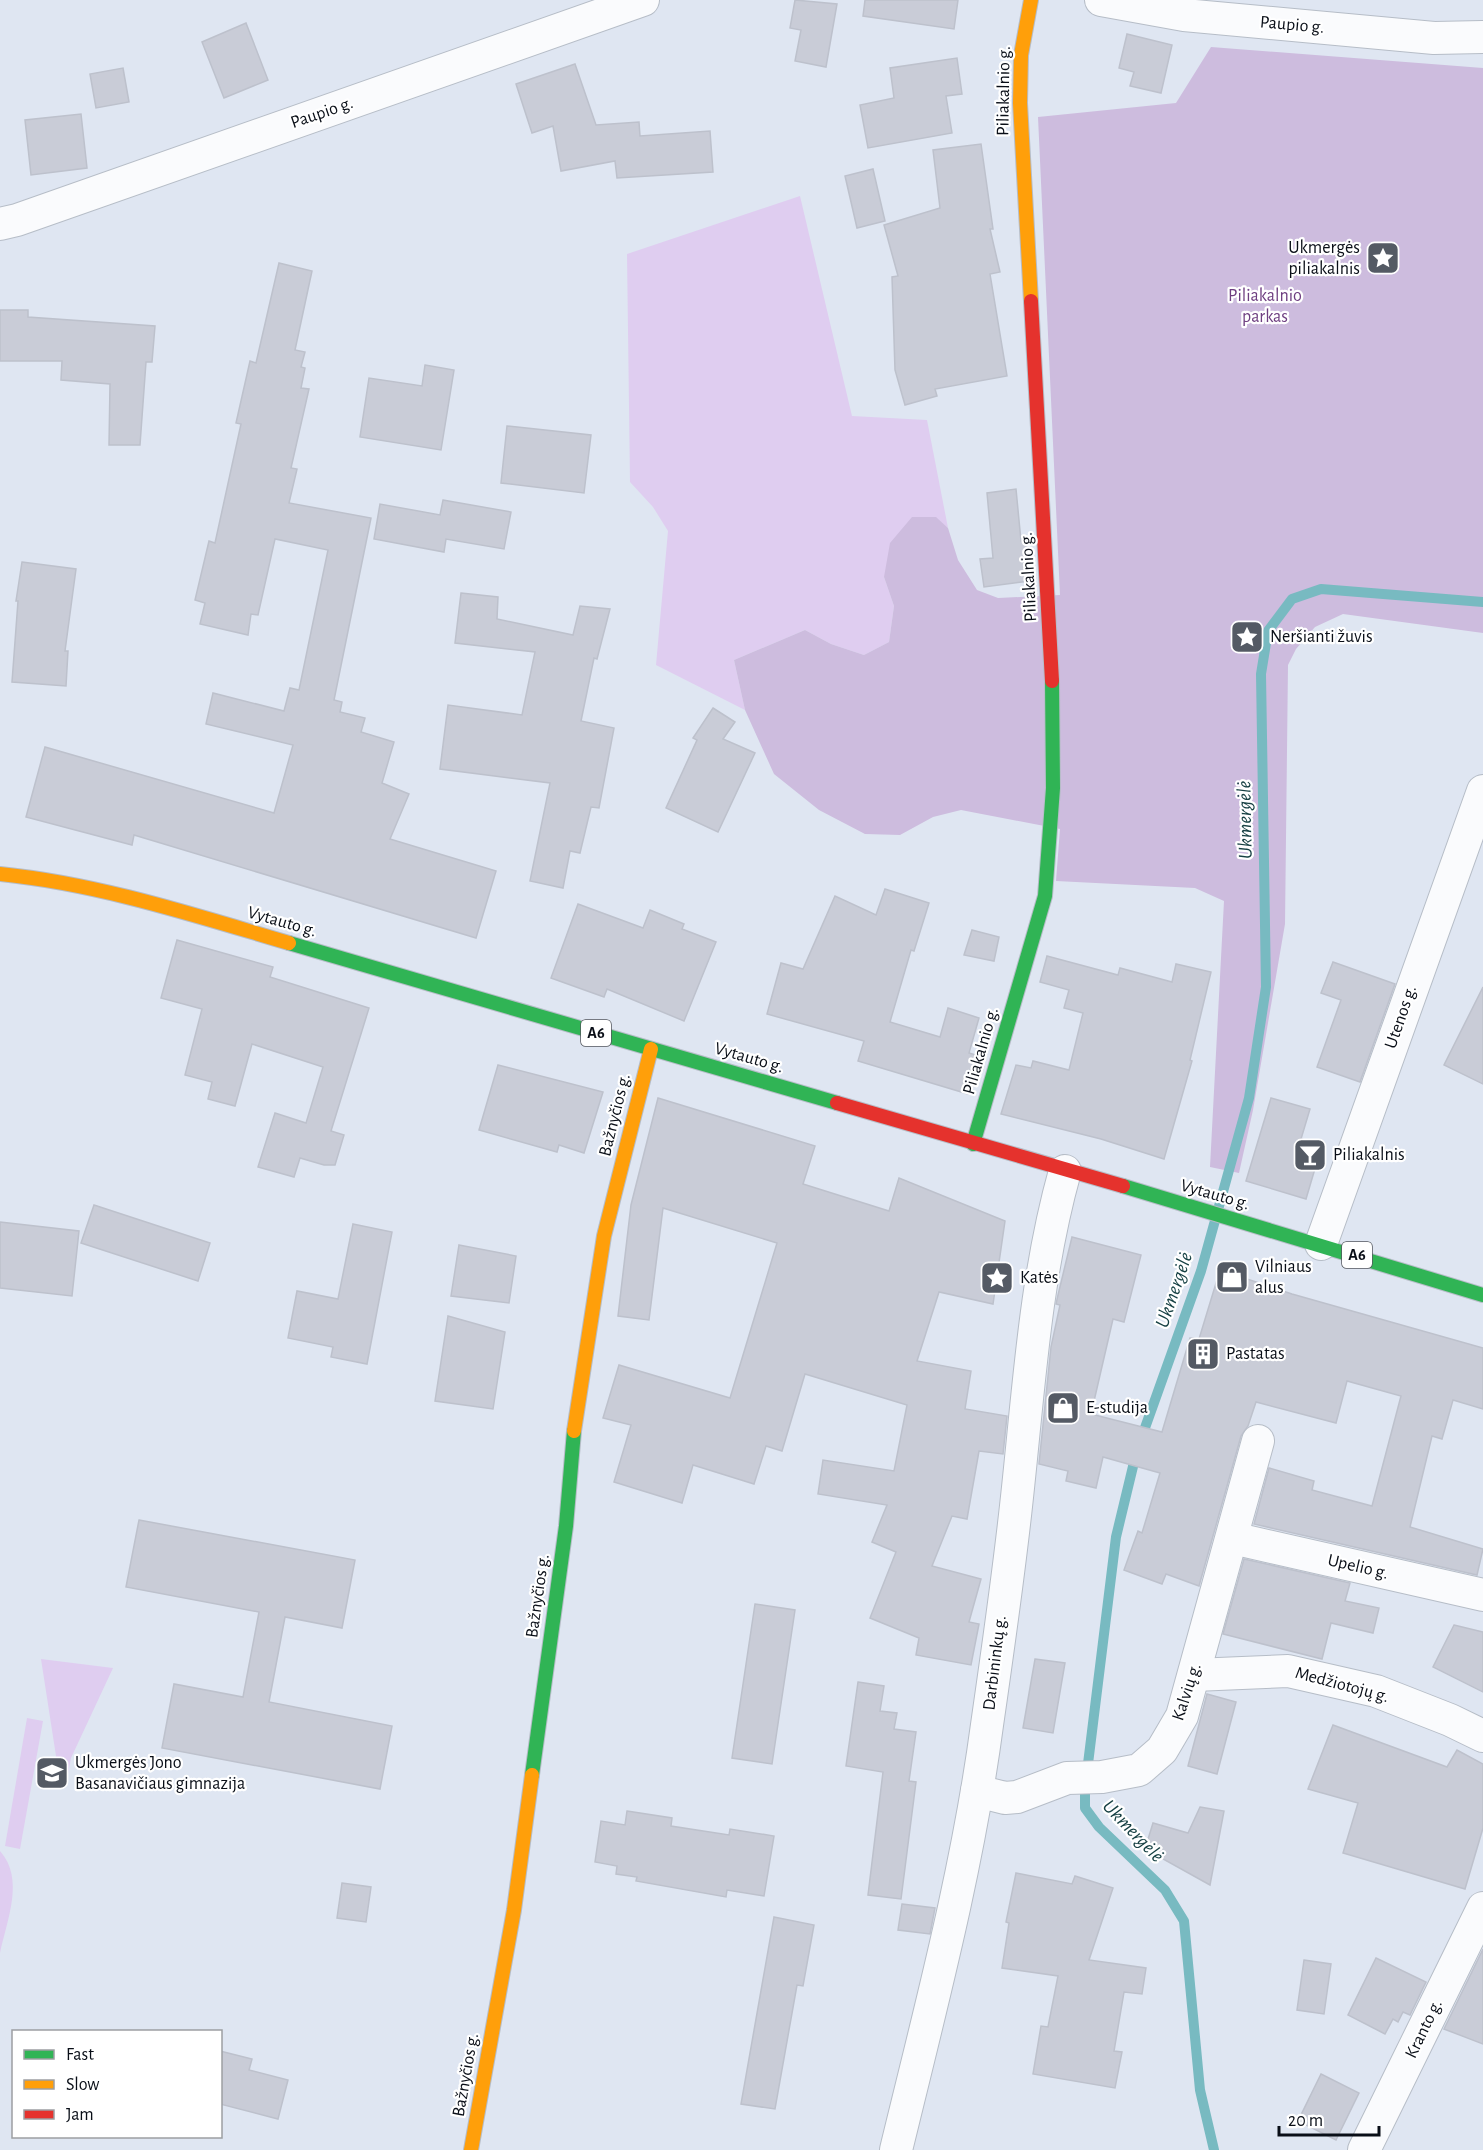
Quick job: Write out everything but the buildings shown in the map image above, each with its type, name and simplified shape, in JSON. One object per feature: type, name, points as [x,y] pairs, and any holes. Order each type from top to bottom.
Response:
[{"type":"street","name":"Paupio g.","points":[[0,224],[643,0]]},
{"type":"street","name":"Piliakalnio g.","points":[[973,1144],[1045,896],[1053,788],[1052,660],[1020,103],[1021,55],[1031,0]]},
{"type":"street","name":"Paupio g.","points":[[1101,0],[1184,15],[1434,38],[1483,37]]},
{"type":"street","name":"Utenos g.","points":[[1321,1244],[1480,806]]},
{"type":"street","name":"Vytauto g.","points":[[0,874],[57,880],[145,901],[1321,1244],[1483,1295]]},
{"type":"street","name":"Bažnyčios g.","points":[[471,2150],[514,1910],[566,1526],[572,1443],[604,1236],[641,1080],[651,1049]]},
{"type":"street","name":"Darbininkų g.","points":[[896,2150],[936,1986],[977,1791],[1017,1499],[1036,1309],[1052,1219],[1065,1171]]},
{"type":"street","name":"Kalvių g.","points":[[977,1791],[1005,1798],[1017,1797],[1067,1778],[1102,1777],[1139,1770],[1162,1749],[1182,1716],[1258,1441]]},
{"type":"street","name":"Upelio g.","points":[[1232,1538],[1483,1595]]},
{"type":"street","name":"Medžiotojų g.","points":[[1194,1675],[1288,1671],[1376,1691],[1450,1720],[1483,1736]]},
{"type":"street","name":"Kranto g.","points":[[1364,2150],[1483,1908]]},
{"type":"shaded area","points":[[800,196],[852,416],[927,420],[948,528],[935,517],[884,577],[894,606],[889,642],[864,655],[831,644],[805,630],[734,660],[745,710],[656,665],[668,531],[653,507],[630,482],[627,254]]},
{"type":"shaded area","points":[[41,1659],[113,1668],[71,1758],[68,1774],[53,1772],[56,1756]]},
{"type":"shaded area","points":[[27,1718],[43,1721],[20,1849],[5,1846]]},
{"type":"shaded area","points":[[0,1851],[12,1874],[13,1887],[10,1914],[0,1953]]},
{"type":"green space","name":"Piliakalnio parkas","points":[[1211,47],[1483,68],[1483,633],[1343,614],[1315,627],[1296,649],[1288,665],[1285,924],[1253,1110],[1239,1173],[1210,1167],[1224,901],[1195,888],[1056,881],[1060,829],[961,810],[933,817],[900,835],[865,834],[819,810],[774,774],[745,710],[734,660],[805,630],[831,644],[864,655],[889,642],[894,606],[884,577],[890,543],[912,517],[936,517],[948,528],[958,560],[977,590],[998,598],[1060,595],[1038,117],[1176,103]]},
{"type":"waterway","name":"Ukmergėlė","points":[[1141,1439],[1201,1271],[1249,1098],[1266,987],[1261,674],[1268,631],[1292,599],[1321,589],[1483,602]]},
{"type":"waterway","name":"Ukmergėlė","points":[[1136,1454],[1116,1537],[1085,1788],[1085,1808],[1099,1827],[1165,1890],[1184,1921],[1200,2090],[1214,2150]]},
{"type":"traffic: fast","points":[[973,1144],[1045,896],[1053,788],[1052,681]]},
{"type":"traffic: fast","points":[[289,943],[837,1103]]},
{"type":"traffic: fast","points":[[1123,1186],[1483,1295]]},
{"type":"traffic: fast","points":[[532,1775],[566,1526],[574,1431]]},
{"type":"traffic: slow","points":[[1031,0],[1021,55],[1020,103],[1031,301]]},
{"type":"traffic: slow","points":[[0,874],[110,893],[289,943]]},
{"type":"traffic: slow","points":[[574,1431],[604,1236],[651,1049]]},
{"type":"traffic: slow","points":[[471,2150],[514,1910],[532,1775]]},
{"type":"traffic: jam","points":[[1031,301],[1052,681]]},
{"type":"traffic: jam","points":[[837,1103],[1123,1186]]},
{"type":"place","name":"Ukmergės piliakalnis","points":[[1383,258]]},
{"type":"place","name":"Neršianti žuvis","points":[[1247,637]]},
{"type":"place","name":"Piliakalnis","points":[[1310,1155]]},
{"type":"place","name":"Vilniaus alus","points":[[1232,1277]]},
{"type":"place","name":"Katės","points":[[997,1278]]},
{"type":"place","name":"Pastatas","points":[[1203,1354]]},
{"type":"place","name":"E-studija","points":[[1063,1408]]},
{"type":"place","name":"Ukmergės Jono Basanavičiaus gimnazija","points":[[52,1773]]}]
